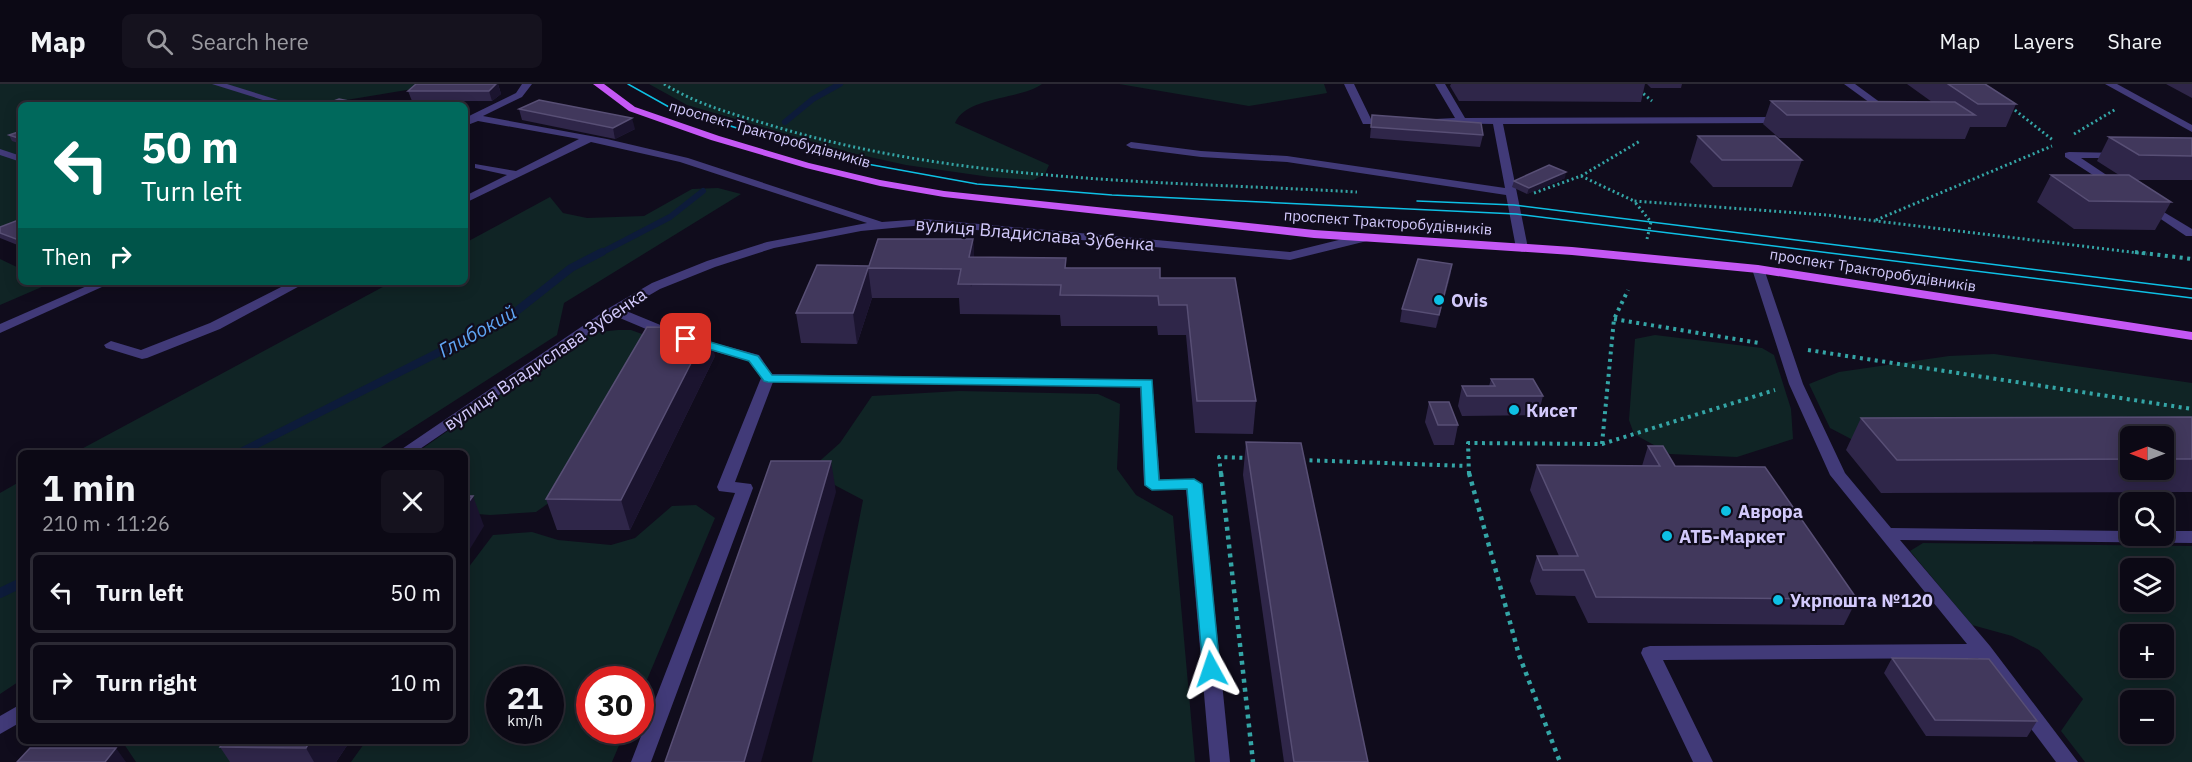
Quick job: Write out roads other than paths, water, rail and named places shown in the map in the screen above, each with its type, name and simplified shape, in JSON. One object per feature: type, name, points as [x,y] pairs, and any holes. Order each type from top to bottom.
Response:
[{"type":"main road","name":"проспект Тракторобудівників","points":[[598,84],[632,109],[715,138],[806,165],[880,183],[944,194],[1237,227],[1522,248],[1758,269],[2192,336]]},
{"type":"street","points":[[217,84],[279,102]]},
{"type":"street","points":[[468,122],[519,95],[527,84]]},
{"type":"street","points":[[1349,84],[1367,122],[1402,122]]},
{"type":"street","points":[[1440,84],[1462,121]]},
{"type":"street","points":[[1849,84],[1900,120],[1876,120]]},
{"type":"street","points":[[2110,84],[2192,129]]},
{"type":"street","points":[[468,116],[686,160],[826,208],[886,225]]},
{"type":"street","points":[[1426,122],[1793,120]]},
{"type":"street","points":[[1497,121],[1522,248]]},
{"type":"street","points":[[468,198],[588,139]]},
{"type":"street","points":[[1131,146],[1201,154],[1287,159],[1511,192]]},
{"type":"street","points":[[0,152],[18,158]]},
{"type":"street","points":[[2136,155],[2069,155],[2190,233]]},
{"type":"street","points":[[479,166],[516,174]]},
{"type":"street","name":"вулиця Владислава Зубенка","points":[[409,450],[614,311],[656,286],[730,257],[771,245],[886,225],[924,222],[1290,256],[1363,238]]},
{"type":"street","points":[[1758,269],[1796,384],[1838,475],[1983,651],[2068,762]]},
{"type":"street","points":[[0,329],[100,285]]},
{"type":"street","points":[[111,345],[142,355],[216,326],[295,285]]},
{"type":"street","points":[[614,311],[664,332],[754,358],[768,378]]},
{"type":"street","points":[[641,762],[745,488],[725,487],[768,378]]},
{"type":"street","points":[[768,378],[1147,383],[1152,485],[1194,484],[1220,762]]},
{"type":"street","points":[[1886,534],[2192,537]]},
{"type":"street","points":[[1703,762],[1650,653],[1983,651]]},
{"type":"street","points":[[0,726],[18,714]]},
{"type":"waterway","name":"Глибокий","points":[[785,122],[813,99],[840,84]]},
{"type":"waterway","name":"Глибокий","points":[[599,254],[670,217],[703,191]]},
{"type":"waterway","name":"Глибокий","points":[[245,450],[509,317],[571,268],[602,252]]},
{"type":"waterway","name":"Глибокий","points":[[0,593],[18,584]]},
{"type":"tram line","points":[[628,84],[669,107],[834,158],[977,184],[1112,195],[1516,214],[2192,298]]},
{"type":"tram line","points":[[1417,201],[1514,205],[2192,289]]},
{"type":"place","name":"Ovis","points":[[1439,300]]},
{"type":"place","name":"Кисет","points":[[1514,410]]},
{"type":"place","name":"Аврора","points":[[1726,511]]},
{"type":"place","name":"АТБ-Маркет","points":[[1667,536]]},
{"type":"place","name":"Укрпошта №120","points":[[1778,600]]}]
